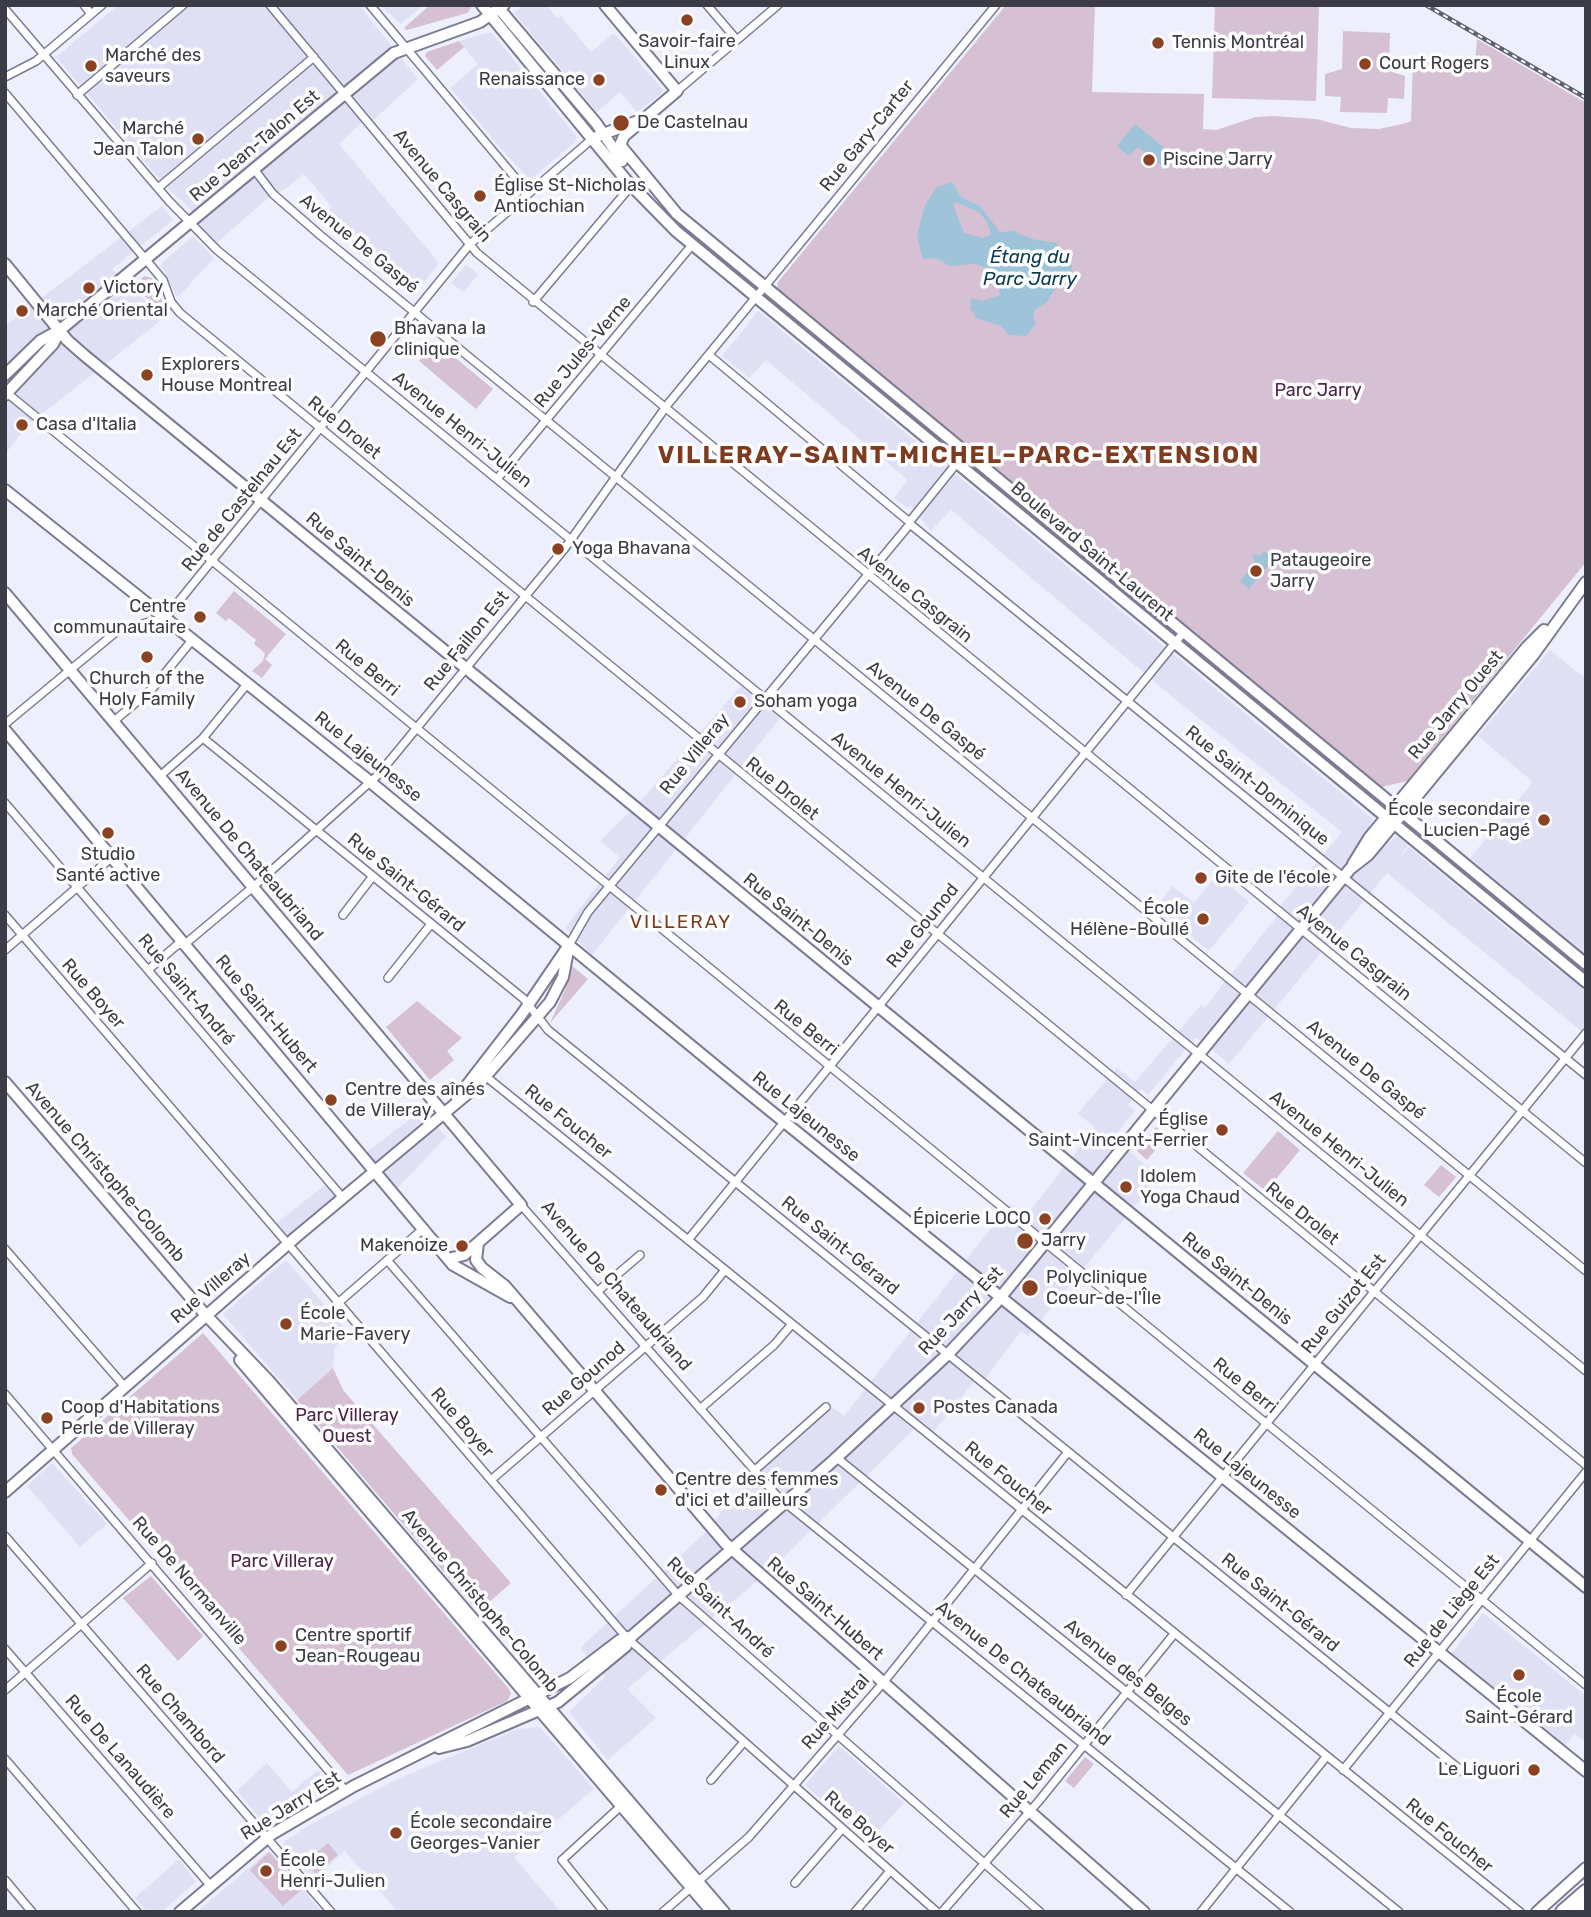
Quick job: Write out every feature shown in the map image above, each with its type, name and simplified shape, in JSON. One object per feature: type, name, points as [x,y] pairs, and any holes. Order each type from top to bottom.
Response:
[{"type":"highway","points":[[1563,1912],[1586,1892]]},
{"type":"main road","name":"Boulevard Saint-Laurent","points":[[482,5],[489,17],[597,137],[629,168],[646,180]]},
{"type":"main road","points":[[597,137],[643,120],[677,91],[605,5]]},
{"type":"main road","name":"Rue Jean-Talon Est","points":[[5,375],[40,341],[60,330],[394,53],[489,17],[500,7]]},
{"type":"main road","name":"Boulevard Saint-Laurent","points":[[500,7],[631,186],[692,245],[1586,982]]},
{"type":"main road","name":"Boulevard Saint-Laurent","points":[[643,120],[624,136],[620,145],[646,180],[692,228],[1586,964]]},
{"type":"main road","name":"Rue Saint-Denis","points":[[5,264],[84,355],[1586,1587]]},
{"type":"main road","name":"Rue Jean-Talon Est","points":[[6,394],[53,344],[60,330]]},
{"type":"main road","name":"Rue Lajeunesse","points":[[5,490],[153,611],[166,617],[371,782],[1000,1298],[1586,1771]]},
{"type":"main road","name":"Rue Jarry Ouest","points":[[1390,821],[1527,647],[1556,619],[1586,582]]},
{"type":"main road","name":"Avenue De Chateaubriand","points":[[5,593],[520,1205]]},
{"type":"main road","name":"Rue Saint-Hubert","points":[[5,730],[448,1259],[460,1271],[515,1301]]},
{"type":"main road","name":"Rue Jarry Est","points":[[433,1749],[455,1745],[543,1708],[584,1683],[629,1638],[837,1458],[948,1354],[1000,1298],[1301,930],[1347,873],[1360,848],[1390,821]]},
{"type":"main road","name":"Rue Villeray","points":[[482,1073],[569,946]]},
{"type":"main road","name":"Rue Villeray","points":[[5,1492],[443,1114],[537,1018],[560,986],[569,946]]},
{"type":"main road","name":"Avenue Christophe-Colomb","points":[[5,1082],[206,1316],[261,1387],[695,1885],[712,1912]]},
{"type":"main road","points":[[448,1259],[459,1258],[520,1205]]},
{"type":"main road","name":"Rue Saint-Hubert","points":[[478,1243],[478,1264],[505,1286],[515,1301],[732,1550],[1144,1912]]},
{"type":"main road","name":"Rue Jarry Est","points":[[180,1912],[267,1837],[346,1790],[433,1749],[451,1737],[576,1675],[629,1638]]},
{"type":"main road","name":"Avenue Christophe-Colomb","points":[[543,1708],[621,1806],[724,1912]]},
{"type":"main road","points":[[1537,1912],[1586,1868]]},
{"type":"street","points":[[84,5],[91,14]]},
{"type":"street","points":[[5,77],[44,55],[102,5]]},
{"type":"street","points":[[77,94],[183,5]]},
{"type":"street","points":[[273,8],[283,5]]},
{"type":"street","points":[[370,5],[528,193]]},
{"type":"street","points":[[706,5],[737,40]]},
{"type":"street","points":[[677,91],[778,5]]},
{"type":"street","name":"Rue Gary-Carter","points":[[764,287],[996,5]]},
{"type":"street","name":"Avenue Casgrain","points":[[273,8],[477,253],[533,302],[1586,1163]]},
{"type":"street","name":"Avenue Henri-Julien","points":[[5,9],[158,188],[217,250],[1586,1371]]},
{"type":"street","points":[[158,188],[314,57]]},
{"type":"street","name":"Rue Drolet","points":[[5,93],[163,280],[177,311],[1586,1465]]},
{"type":"street","name":"Rue de Castelnau Est","points":[[166,617],[470,244],[597,137]]},
{"type":"street","name":"Avenue De Gaspé","points":[[254,169],[273,194],[320,235],[1586,1271]]},
{"type":"street","points":[[533,302],[631,186]]},
{"type":"street","name":"Rue Jules-Verne","points":[[496,479],[692,245]]},
{"type":"street","name":"Rue Faillon Est","points":[[148,970],[177,945],[185,944],[253,887],[371,782],[570,540],[664,409],[764,287]]},
{"type":"street","name":"Rue Saint-Dominique","points":[[709,355],[1127,700],[1347,873],[1586,1075]]},
{"type":"street","name":"Rue Berri","points":[[6,394],[1586,1685]]},
{"type":"street","name":"Rue Villeray","points":[[569,946],[586,915],[965,453]]},
{"type":"street","points":[[5,724],[119,631],[166,617]]},
{"type":"street","name":"Rue Gounod","points":[[688,1240],[1184,633]]},
{"type":"street","points":[[114,721],[152,689],[193,639]]},
{"type":"street","points":[[160,776],[203,738],[248,683]]},
{"type":"street","name":"Rue Saint-Gérard","points":[[203,738],[528,1004],[537,1018],[735,1182],[1463,1772]]},
{"type":"street","name":"Rue Saint-André","points":[[5,803],[343,1198]]},
{"type":"street","points":[[5,950],[112,857]]},
{"type":"street","points":[[343,915],[373,876]]},
{"type":"street","name":"Rue Boyer","points":[[5,915],[629,1638],[793,1786],[939,1912]]},
{"type":"street","points":[[388,978],[431,924]]},
{"type":"street","name":"Rue Guizot Est","points":[[1126,1595],[1586,1033]]},
{"type":"street","name":"Rue Foucher","points":[[482,1073],[1520,1912]]},
{"type":"street","name":"Avenue De Chateaubriand","points":[[520,1205],[786,1503],[1290,1912]]},
{"type":"street","points":[[338,1303],[423,1229]]},
{"type":"street","points":[[5,1249],[125,1387]]},
{"type":"street","points":[[598,1291],[640,1255]]},
{"type":"street","name":"Rue Saint-André","points":[[387,1260],[679,1595],[1040,1912]]},
{"type":"street","name":"Rue Gounod","points":[[491,1480],[703,1297],[725,1270]]},
{"type":"street","points":[[700,1409],[774,1345],[792,1324]]},
{"type":"street","name":"Rue De Normanville","points":[[5,1394],[346,1790]]},
{"type":"street","points":[[755,1471],[826,1408]]},
{"type":"street","name":"Rue Mistral","points":[[663,1912],[744,1843],[883,1683],[1068,1452]]},
{"type":"street","name":"Avenue des Belges","points":[[837,1458],[1399,1912]]},
{"type":"street","name":"Rue de Liège Est","points":[[1342,1770],[1586,1472]]},
{"type":"street","name":"Rue Chambord","points":[[5,1536],[331,1912]]},
{"type":"street","points":[[5,1690],[152,1563]]},
{"type":"street","name":"Rue Leman","points":[[939,1912],[1030,1811],[1174,1634]]},
{"type":"street","name":"Rue De Lanaudière","points":[[5,1649],[210,1885]]},
{"type":"street","points":[[711,1780],[744,1742]]},
{"type":"street","points":[[1201,1912],[1326,1757]]},
{"type":"street","points":[[5,1759],[136,1912]]},
{"type":"street","points":[[604,1912],[563,1864],[562,1859],[621,1806]]},
{"type":"street","points":[[795,1883],[842,1829]]},
{"type":"street","points":[[855,1912],[890,1871]]},
{"type":"street","points":[[5,1880],[32,1912]]},
{"type":"shaded area","points":[[118,5],[359,5],[418,79],[370,123],[361,123],[339,144],[439,263],[413,296],[321,220],[332,207],[304,174],[284,190],[273,194],[213,246],[188,206],[168,189],[56,57]]},
{"type":"shaded area","points":[[380,5],[423,5],[401,24]]},
{"type":"shaded area","points":[[524,5],[546,5],[557,18],[561,16],[591,52],[614,33],[663,90],[661,94],[637,112],[620,92],[597,112],[514,13]]},
{"type":"shaded area","points":[[491,32],[577,137],[574,143],[532,178],[528,178],[504,152],[450,88],[478,64],[459,41]]},
{"type":"shaded area","points":[[162,206],[173,220],[112,269],[164,318],[28,425],[5,454],[5,326]]},
{"type":"shaded area","points":[[193,236],[214,258],[177,298],[161,264]]},
{"type":"shaded area","points":[[466,265],[478,274],[464,292],[451,283]]},
{"type":"shaded area","points":[[758,311],[1373,819],[1369,826],[1390,842],[1396,836],[1408,845],[1398,859],[1409,847],[1559,971],[1578,948],[1470,858],[1533,782],[1478,736],[1550,650],[1586,679],[1586,1035],[1387,873],[1229,1064],[1196,1037],[1148,1095],[1141,1089],[1128,1105],[1135,1111],[1113,1138],[1158,1175],[1138,1202],[1028,1336],[1021,1331],[983,1382],[977,1378],[930,1436],[918,1425],[772,1569],[627,1689],[656,1718],[608,1760],[569,1712],[605,1677],[580,1648],[705,1533],[755,1470],[830,1406],[844,1416],[1010,1204],[1025,1217],[1095,1128],[1078,1113],[1117,1068],[1135,1082],[1201,1005],[1205,1007],[1278,915],[1275,912],[1342,832],[1170,695],[951,510],[931,531],[910,506],[907,508],[894,498],[908,480],[766,360],[749,378],[722,356]]},
{"type":"shaded area","points":[[741,686],[781,717],[592,955],[565,928],[620,857],[600,841],[644,797]]},
{"type":"shaded area","name":"École Hélène-Boullé","points":[[1217,875],[1249,902],[1209,951],[1156,907],[1172,886],[1194,903]]},
{"type":"shaded area","points":[[423,1109],[446,1137],[393,1193],[374,1171],[288,1245],[273,1226],[331,1180],[341,1192],[367,1170],[358,1159]]},
{"type":"shaded area","name":"École Marie-Favery","points":[[286,1260],[349,1333],[335,1347],[333,1368],[297,1400],[223,1314]]},
{"type":"shaded area","points":[[52,1463],[107,1524],[80,1547],[27,1486]]},
{"type":"shaded area","name":"École Saint-Gérard","points":[[1483,1613],[1586,1696],[1585,1742],[1575,1734],[1565,1745],[1452,1653]]},
{"type":"shaded area","name":"École secondaire Georges-Vanier","points":[[540,1727],[594,1789],[514,1857],[561,1912],[398,1912],[345,1851],[313,1879],[284,1847],[285,1841],[313,1823],[397,1779],[518,1729]]},
{"type":"shaded area","points":[[839,1746],[904,1803],[869,1841],[805,1785]]},
{"type":"shaded area","points":[[267,1763],[292,1792],[318,1770],[329,1787],[265,1824],[237,1791]]},
{"type":"shaded area","name":"École Henri-Julien","points":[[270,1851],[322,1912],[197,1912],[266,1853]]},
{"type":"shaded area","points":[[179,1859],[196,1882],[161,1912],[147,1912],[135,1898]]},
{"type":"green space","points":[[430,5],[470,5],[471,8],[467,13],[407,30],[404,28]]},
{"type":"green space","name":"Parc Jarry","points":[[1006,5],[1095,5],[1092,92],[1204,94],[1203,129],[1216,130],[1256,117],[1274,116],[1316,119],[1351,128],[1379,129],[1406,123],[1411,121],[1413,60],[1475,62],[1477,39],[1586,103],[1586,562],[1407,781],[1382,787],[777,288],[778,282]]},
{"type":"green space","points":[[1215,5],[1319,5],[1316,101],[1212,98]]},
{"type":"green space","points":[[1343,31],[1390,33],[1389,71],[1405,76],[1404,99],[1388,98],[1387,113],[1340,112],[1341,97],[1325,96],[1325,74],[1342,69]]},
{"type":"green space","points":[[459,41],[464,47],[437,70],[425,56],[427,52]]},
{"type":"green space","points":[[144,276],[152,278],[169,316],[133,287]]},
{"type":"green space","points":[[435,341],[493,389],[476,409],[419,361]]},
{"type":"green space","points":[[234,591],[286,634],[265,659],[272,665],[262,678],[252,671],[263,661],[265,653],[254,644],[256,640],[229,618],[226,621],[216,613]]},
{"type":"green space","points":[[572,966],[588,979],[550,1023],[565,990]]},
{"type":"green space","points":[[417,1001],[462,1038],[447,1051],[454,1060],[430,1080],[386,1027]]},
{"type":"green space","points":[[1156,1127],[1167,1136],[1147,1160],[1137,1151]]},
{"type":"green space","points":[[1278,1131],[1300,1150],[1266,1191],[1243,1173]]},
{"type":"green space","points":[[1441,1165],[1456,1177],[1439,1197],[1424,1185]]},
{"type":"green space","name":"Parc Villeray","points":[[203,1333],[509,1689],[511,1694],[507,1701],[348,1775],[72,1454],[71,1448]]},
{"type":"green space","name":"Parc Villeray Ouest","points":[[333,1368],[343,1390],[511,1583],[478,1612],[297,1400]]},
{"type":"green space","points":[[151,1576],[203,1636],[178,1661],[123,1598]]},
{"type":"green space","points":[[1085,1757],[1094,1764],[1074,1788],[1065,1781]]},
{"type":"green space","points":[[328,1843],[338,1855],[316,1874],[305,1862]]},
{"type":"green space","points":[[269,1852],[302,1889],[283,1906],[250,1870]]},
{"type":"water","name":"Piscine Jarry","points":[[1135,124],[1177,158],[1167,170],[1138,147],[1129,156],[1117,146]]},
{"type":"water","name":"Étang du Parc Jarry","points":[[952,182],[961,197],[980,206],[1000,232],[1014,231],[1032,239],[1057,243],[1058,250],[1072,266],[1070,279],[1057,285],[1047,302],[1036,309],[1033,315],[1036,324],[1026,336],[1009,335],[1001,326],[975,318],[975,313],[970,310],[971,298],[982,301],[1000,295],[998,286],[1002,278],[993,269],[974,264],[950,266],[936,258],[924,259],[922,256],[917,235],[925,205],[937,187]],"holes":[[[956,202],[980,213],[991,234],[983,238],[964,233],[953,205]]]},
{"type":"water","name":"Pataugeoire Jarry","points":[[1264,551],[1274,559],[1249,589],[1240,581],[1255,562],[1252,554],[1260,556]]},
{"type":"railway","points":[[1426,5],[1586,98]]},
{"type":"place","name":"Savoir-faire Linux","points":[[687,20]]},
{"type":"place","name":"Tennis Montréal","points":[[1158,43]]},
{"type":"place","name":"Court Rogers","points":[[1365,64]]},
{"type":"place","name":"Marché des saveurs","points":[[91,66]]},
{"type":"place","name":"Renaissance","points":[[599,80]]},
{"type":"place","name":"De Castelnau","points":[[621,123]]},
{"type":"place","name":"Marché Jean Talon","points":[[198,139]]},
{"type":"place","name":"Piscine Jarry","points":[[1149,160]]},
{"type":"place","name":"Église St-Nicholas Antiochian","points":[[480,196]]},
{"type":"place","name":"Victory","points":[[89,288]]},
{"type":"place","name":"Marché Oriental","points":[[22,311]]},
{"type":"place","name":"Bhavana la clinique","points":[[378,339]]},
{"type":"place","name":"Explorers House Montreal","points":[[147,375]]},
{"type":"place","name":"Casa d'Italia","points":[[22,425]]},
{"type":"place","name":"Yoga Bhavana","points":[[558,549]]},
{"type":"place","name":"Pataugeoire Jarry","points":[[1256,571]]},
{"type":"place","name":"Centre communautaire","points":[[200,617]]},
{"type":"place","name":"Church of the Holy Family","points":[[147,657]]},
{"type":"place","name":"Soham yoga","points":[[740,702]]},
{"type":"place","name":"École secondaire Lucien-Pagé","points":[[1544,820]]},
{"type":"place","name":"Studio Santé active","points":[[108,833]]},
{"type":"place","name":"Gite de l'école","points":[[1201,878]]},
{"type":"place","name":"École Hélène-Boullé","points":[[1203,919]]},
{"type":"place","name":"Centre des aînés de Villeray","points":[[331,1100]]},
{"type":"place","name":"Église Saint-Vincent-Ferrier","points":[[1222,1130]]},
{"type":"place","name":"Idolem Yoga Chaud","points":[[1126,1187]]},
{"type":"place","name":"Épicerie LOCO","points":[[1045,1219]]},
{"type":"place","name":"Jarry","points":[[1025,1241]]},
{"type":"place","name":"Makenoize","points":[[462,1246]]},
{"type":"place","name":"Polyclinique Coeur-de-l'Île","points":[[1030,1288]]},
{"type":"place","name":"École Marie-Favery","points":[[286,1324]]},
{"type":"place","name":"Postes Canada","points":[[919,1408]]},
{"type":"place","name":"Coop d'Habitations Perle de Villeray","points":[[47,1418]]},
{"type":"place","name":"Centre des femmes d'ici et d'ailleurs","points":[[661,1490]]},
{"type":"place","name":"Centre sportif Jean-Rougeau","points":[[281,1646]]},
{"type":"place","name":"École Saint-Gérard","points":[[1519,1675]]},
{"type":"place","name":"Le Liguori","points":[[1534,1770]]},
{"type":"place","name":"École secondaire Georges-Vanier","points":[[396,1833]]},
{"type":"place","name":"École Henri-Julien","points":[[266,1871]]},
{"type":"district","name":"VILLERAY–SAINT-MICHEL–PARC-EXTENSION","points":[[959,456]]},
{"type":"district","name":"VILLERAY","points":[[681,923]]}]
